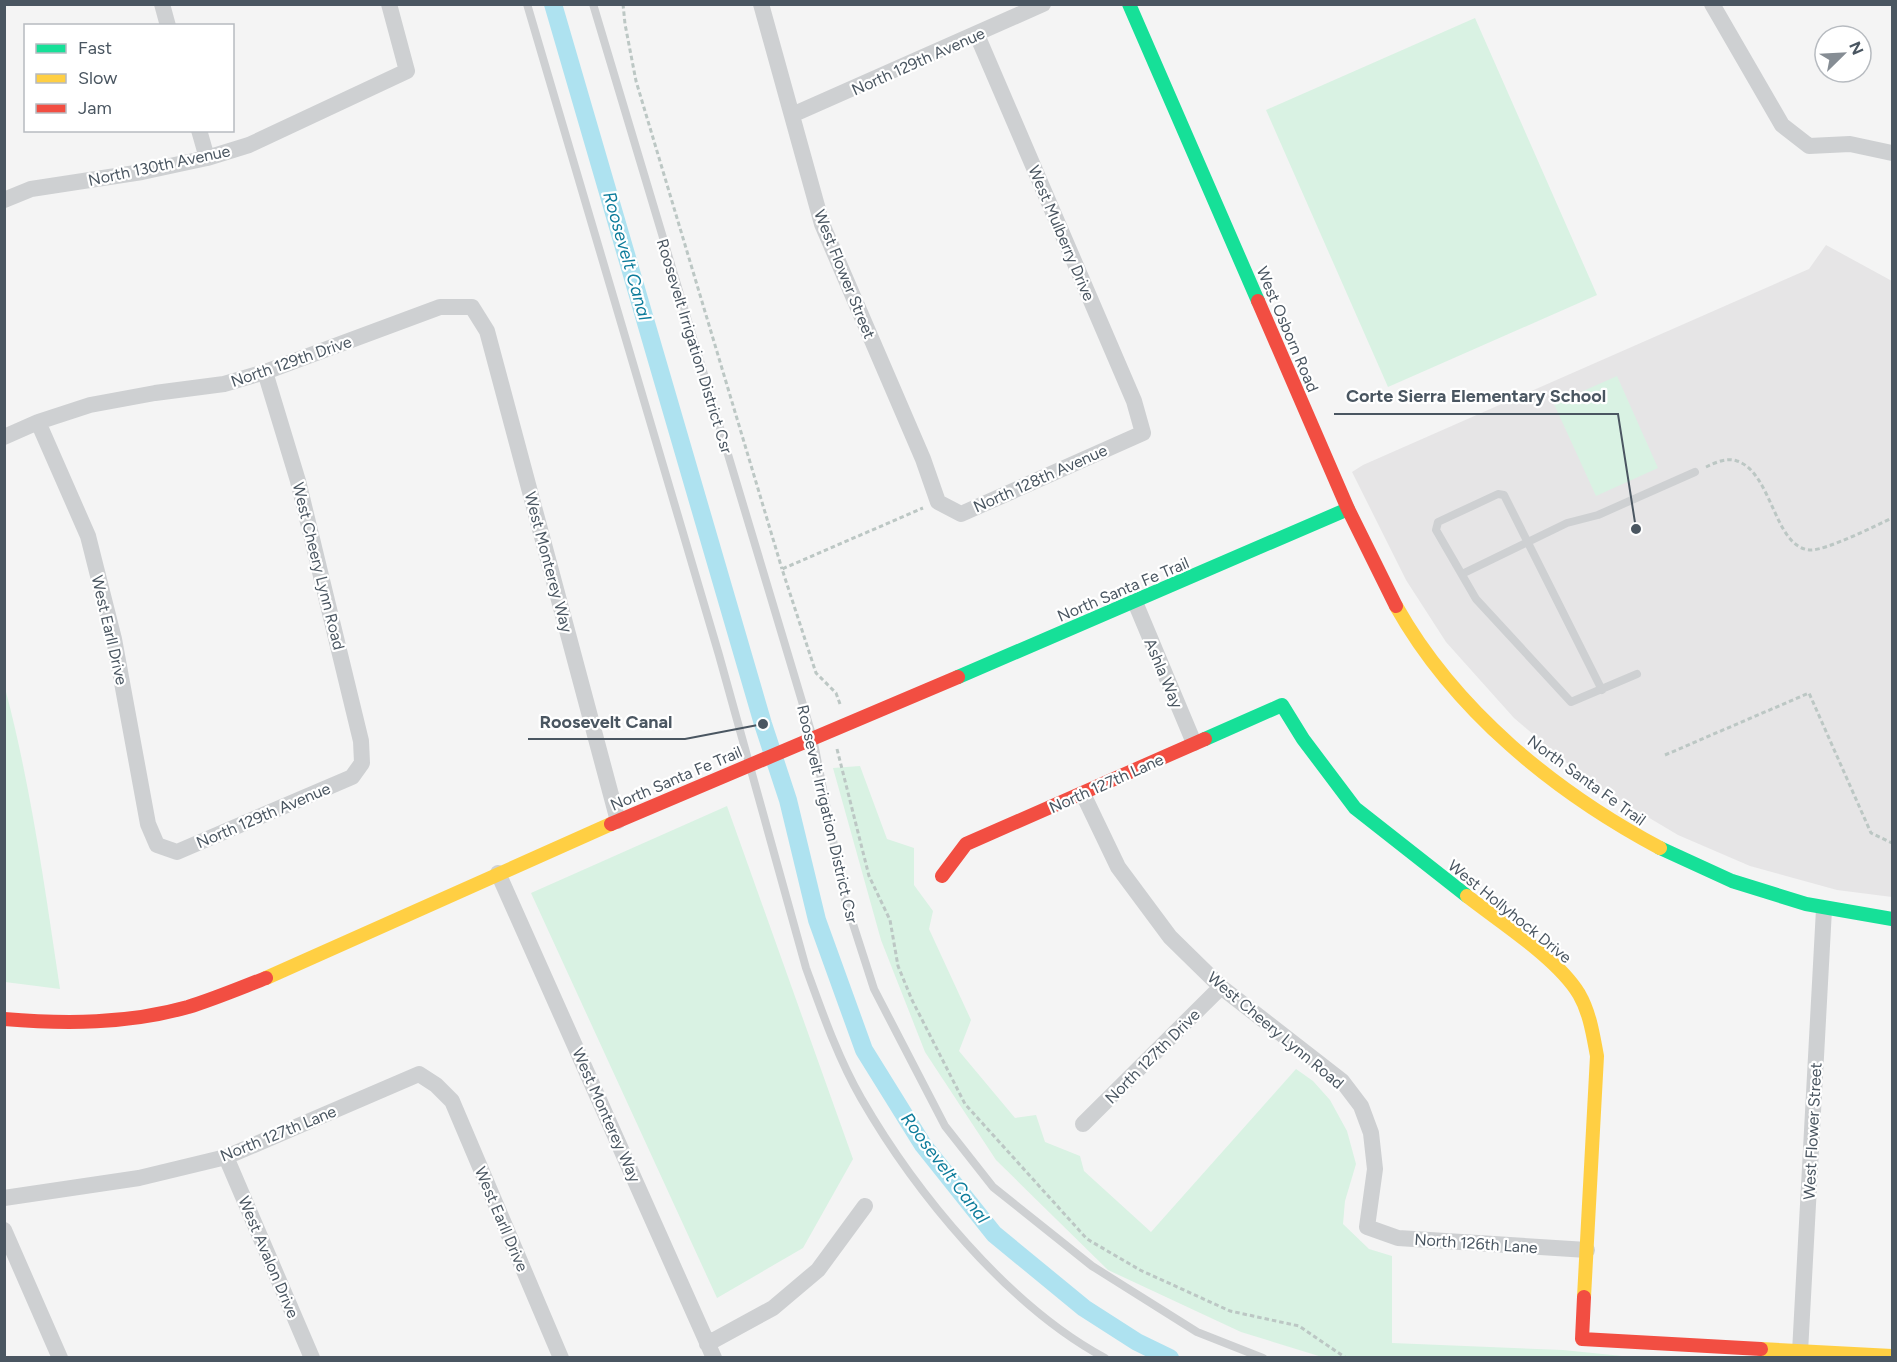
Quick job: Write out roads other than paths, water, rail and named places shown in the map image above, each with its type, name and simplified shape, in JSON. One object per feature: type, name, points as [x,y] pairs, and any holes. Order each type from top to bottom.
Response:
[{"type":"street","points":[[162,4],[167,24]]},
{"type":"street","name":"North 130th Avenue","points":[[4,200],[31,189],[142,172],[207,158],[249,145],[407,71],[388,4]]},
{"type":"street","name":"West Flower Street","points":[[760,4],[822,224],[938,502]]},
{"type":"street","name":"North 129th Avenue","points":[[792,115],[1043,4]]},
{"type":"street","name":"West Osborn Road","points":[[1129,4],[1384,588],[1418,640],[1454,687]]},
{"type":"street","points":[[1712,4],[1782,124],[1809,146],[1850,144],[1893,153]]},
{"type":"street","name":"West Mulberry Drive","points":[[977,35],[1134,401],[1143,433]]},
{"type":"street","points":[[200,132],[207,158]]},
{"type":"street","name":"North 129th Drive","points":[[4,437],[38,422],[90,405],[224,384],[265,372],[440,307],[472,307]]},
{"type":"street","name":"West Monterey Way","points":[[472,307],[487,331],[618,821]]},
{"type":"street","name":"West Cheery Lynn Road","points":[[265,372],[298,481],[361,741],[362,763]]},
{"type":"street","name":"West Earll Drive","points":[[38,422],[88,536],[114,639],[148,824],[157,845]]},
{"type":"street","name":"North 128th Avenue","points":[[938,502],[961,514],[1143,433]]},
{"type":"street","name":"North Santa Fe Trail","points":[[4,1019],[68,1023],[106,1022],[147,1016],[188,1006],[265,978],[618,821],[1135,602],[1348,509]]},
{"type":"street","name":"Ashla Way","points":[[1135,602],[1194,743]]},
{"type":"street","name":"North Santa Fe Trail","points":[[1454,687],[1493,729],[1534,766],[1623,829],[1654,847],[1724,879],[1824,909],[1893,919]]},
{"type":"street","name":"North 127th Lane","points":[[942,876],[966,844],[1282,705]]},
{"type":"street","name":"West Hollyhock Drive","points":[[1282,705],[1304,740],[1354,808],[1559,968],[1579,994],[1592,1022],[1597,1056],[1582,1339],[1800,1352]]},
{"type":"street","name":"North 129th Avenue","points":[[157,845],[177,852],[352,777],[362,763]]},
{"type":"street","name":"West Cheery Lynn Road","points":[[1083,794],[1118,867],[1170,937],[1221,987],[1342,1081],[1361,1106],[1371,1133],[1375,1169],[1367,1227]]},
{"type":"street","name":"West Monterey Way","points":[[498,873],[711,1351]]},
{"type":"street","name":"West Flower Street","points":[[1800,1352],[1824,909]]},
{"type":"street","name":"North 127th Drive","points":[[1083,1124],[1221,987]]},
{"type":"street","name":"North 127th Lane","points":[[4,1197],[140,1178],[226,1157],[419,1074],[436,1085]]},
{"type":"street","name":"West Earll Drive","points":[[436,1085],[452,1101],[561,1358]]},
{"type":"street","name":"West Avalon Drive","points":[[226,1157],[312,1358]]},
{"type":"street","points":[[711,1351],[773,1308],[818,1270],[865,1206]]},
{"type":"street","name":"North 126th Lane","points":[[1367,1227],[1398,1238],[1587,1250]]},
{"type":"street","points":[[4,1230],[60,1358]]},
{"type":"street","points":[[1800,1352],[1893,1356]]},
{"type":"lane","points":[[527,4],[681,523],[755,762],[806,968],[822,1012],[861,1098],[914,1178],[946,1219],[997,1275],[1054,1324],[1105,1358]]},
{"type":"lane","name":"Roosevelt Irrigation District Csr","points":[[593,4],[808,740],[844,896],[874,989],[945,1126],[993,1187],[1092,1266],[1197,1332],[1263,1358]]},
{"type":"lane","points":[[1462,574],[1567,523],[1598,515],[1695,472]]},
{"type":"lane","points":[[1602,690],[1504,495],[1498,494],[1438,522],[1436,530],[1476,599],[1571,702],[1602,690],[1637,674]]},
{"type":"waterway","name":"Roosevelt Canal","points":[[553,4],[763,724],[788,800],[817,920],[864,1050],[923,1145],[994,1234],[1084,1308],[1137,1342],[1170,1358]]},
{"type":"place","name":"Corte Sierra Elementary School","points":[[1636,529]]},
{"type":"place","name":"Roosevelt Canal","points":[[763,724]]}]
